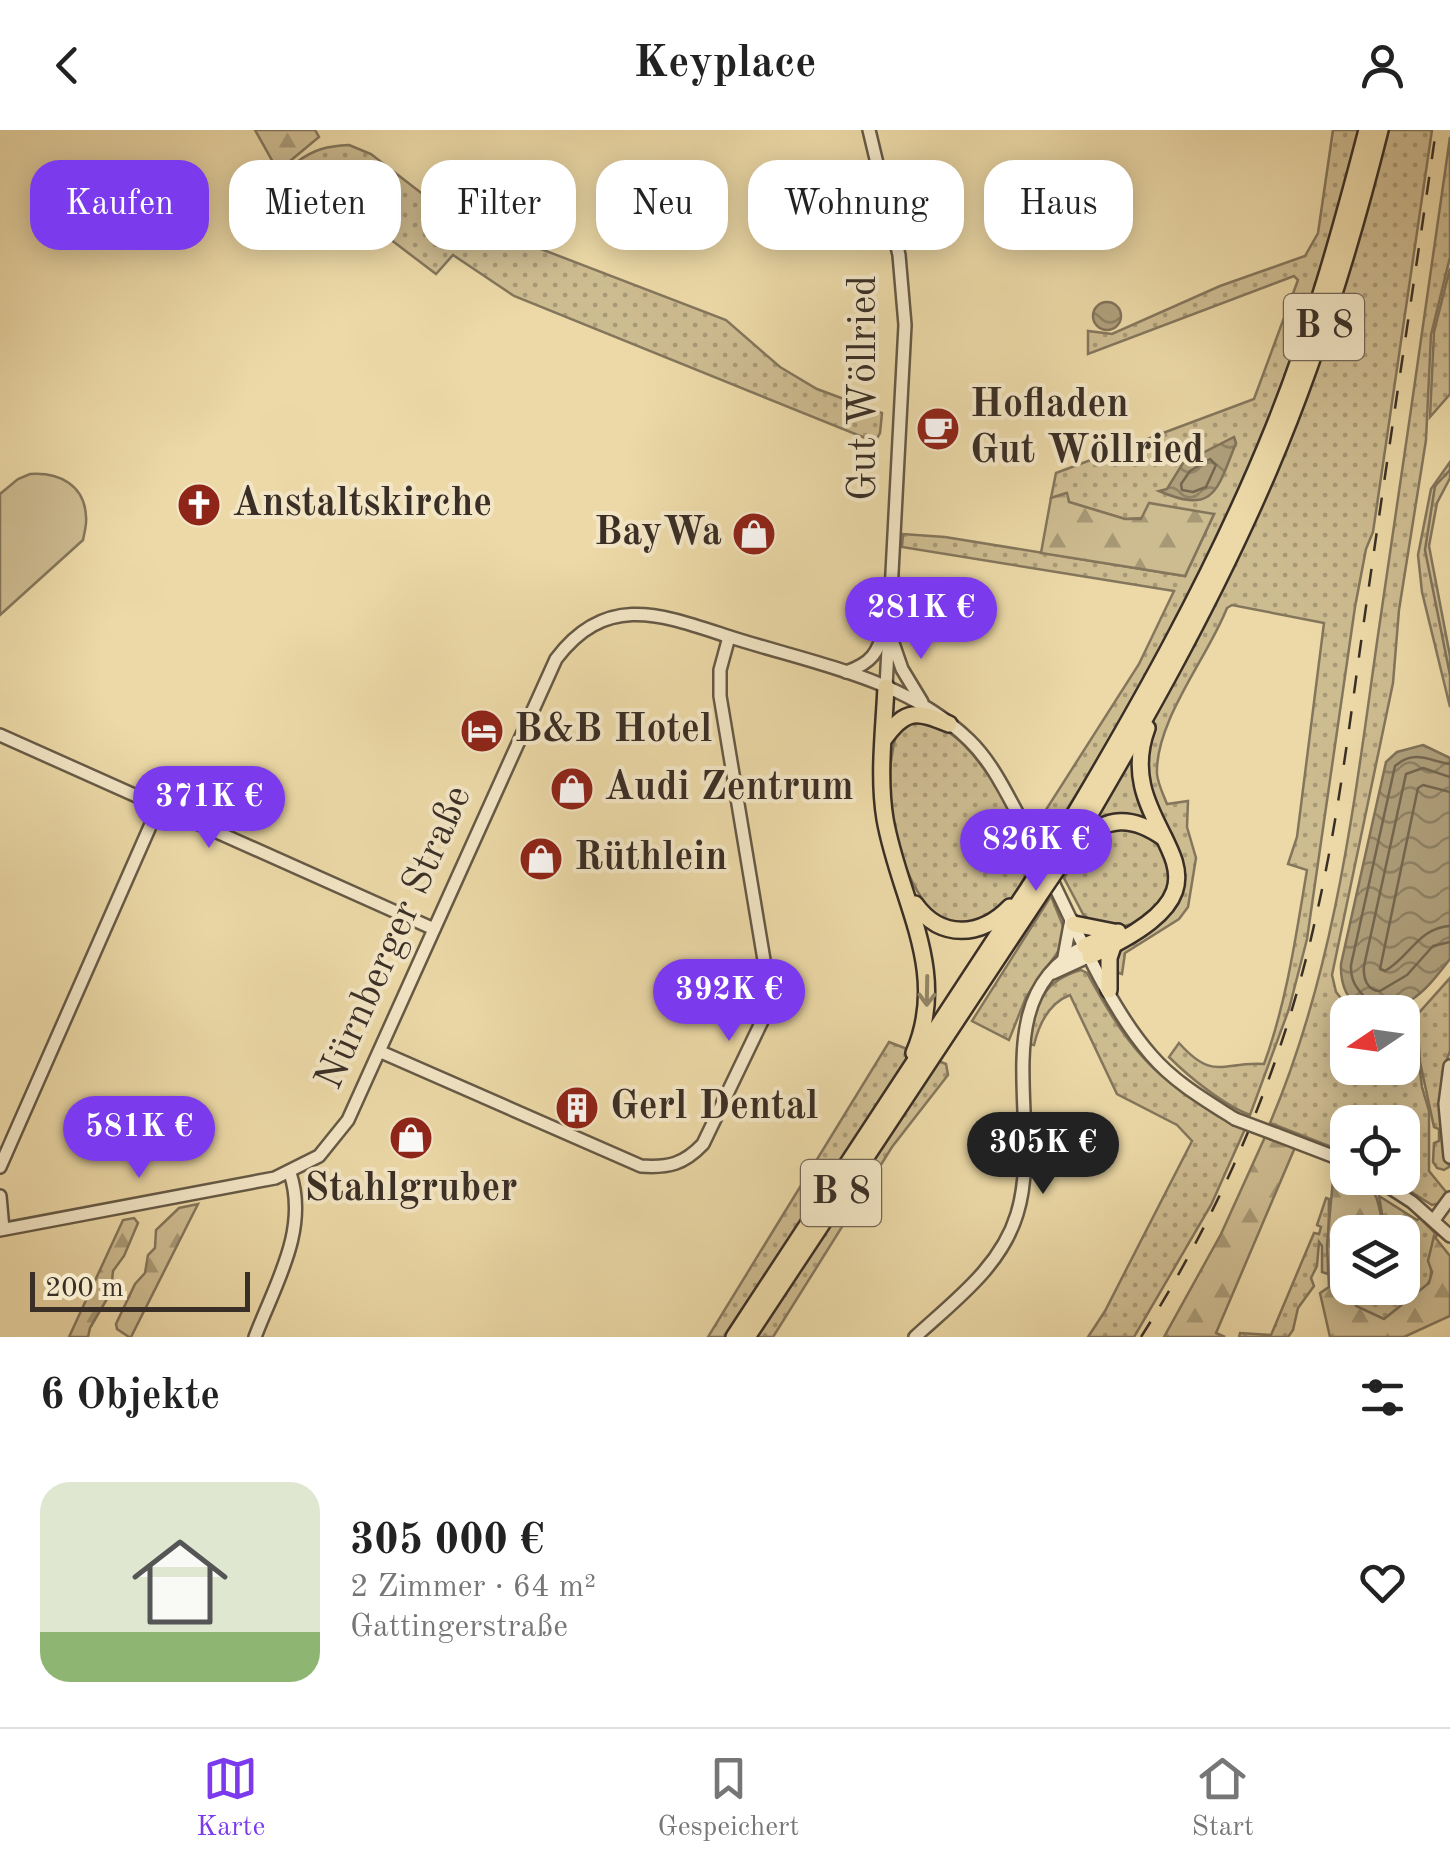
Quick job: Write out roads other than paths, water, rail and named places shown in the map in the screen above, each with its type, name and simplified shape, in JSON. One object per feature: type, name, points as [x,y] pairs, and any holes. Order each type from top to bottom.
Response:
[{"type":"highway","name":"B 8","points":[[1060,852],[1186,617],[1274,426],[1314,318],[1367,130]]},
{"type":"highway","name":"B 8","points":[[747,1337],[1158,696],[1236,544],[1286,429],[1331,305],[1380,130]]},
{"type":"highway","points":[[886,687],[882,791],[886,820],[926,960],[928,990],[917,1046],[900,1084]]},
{"type":"highway","points":[[1088,951],[1146,924],[1171,901],[1177,886],[1175,855],[1148,808],[1138,773],[1143,738],[1158,696]]},
{"type":"highway","points":[[884,739],[896,723],[913,714],[949,724]]},
{"type":"highway","points":[[1060,852],[1096,826],[1109,822],[1136,822],[1168,841]]},
{"type":"highway","name":"B 8","points":[[734,1337],[900,1084],[1034,892]]},
{"type":"highway","points":[[909,896],[929,920],[963,932],[994,922],[1034,892]]},
{"type":"highway","points":[[1072,921],[1116,939]]},
{"type":"highway","points":[[1109,990],[1109,958],[1116,939]]},
{"type":"street","name":"Gut Wöllried","points":[[869,130],[899,255],[905,303],[906,350],[891,603]]},
{"type":"street","points":[[886,687],[891,603]]},
{"type":"street","points":[[846,672],[869,663],[876,655],[891,603]]},
{"type":"street","name":"Nürnberger Straße","points":[[290,1173],[319,1156],[342,1132],[546,678],[579,633],[603,619],[634,614],[663,615],[846,672],[924,706],[968,738],[986,761],[1109,990],[1152,1057],[1193,1093],[1236,1118],[1330,1155]]},
{"type":"street","points":[[889,632],[902,669],[924,706]]},
{"type":"street","points":[[381,1052],[641,1166],[665,1168],[688,1160],[704,1144],[763,1019],[768,984],[720,696],[720,670],[730,637]]},
{"type":"street","points":[[0,735],[434,929]]},
{"type":"street","points":[[0,1167],[159,806]]},
{"type":"street","points":[[914,1337],[992,1262],[1016,1217],[1028,1165],[1022,1055],[1025,1027],[1048,975],[1064,956],[1072,921]]},
{"type":"street","points":[[1064,956],[1088,951]]},
{"type":"street","points":[[1048,975],[1088,951]]},
{"type":"street","points":[[1450,1066],[1445,1104],[1450,1157]]},
{"type":"street","points":[[0,1196],[2,1229],[290,1173],[296,1192],[296,1225],[255,1337]]},
{"type":"street","points":[[1398,1195],[1442,1228],[1450,1198]]},
{"type":"water","points":[[1107,302],[1117,306],[1121,316],[1117,326],[1107,330],[1097,326],[1093,316],[1097,306]]},
{"type":"water","points":[[1234,437],[1230,460],[1211,494],[1192,500],[1159,491],[1167,489],[1183,463]]},
{"type":"water","points":[[1423,745],[1450,758],[1450,959],[1417,995],[1348,995],[1341,964],[1386,762],[1397,752]]},
{"type":"waterway","points":[[1450,470],[1435,486],[1425,550],[1450,675]]},
{"type":"railway","points":[[1141,1337],[1198,1239],[1246,1137],[1285,1031],[1315,921],[1345,758],[1436,130]]},
{"type":"place","name":"Hofladen Gut Wöllried","points":[[938,429]]},
{"type":"place","name":"Anstaltskirche","points":[[199,505]]},
{"type":"place","name":"BayWa","points":[[754,534]]},
{"type":"place","name":"B&B Hotel","points":[[482,731]]},
{"type":"place","name":"Audi Zentrum","points":[[572,789]]},
{"type":"place","name":"Rüthlein","points":[[541,859]]},
{"type":"place","name":"Gerl Dental","points":[[577,1108]]},
{"type":"place","name":"Stahlgruber","points":[[411,1138]]}]
